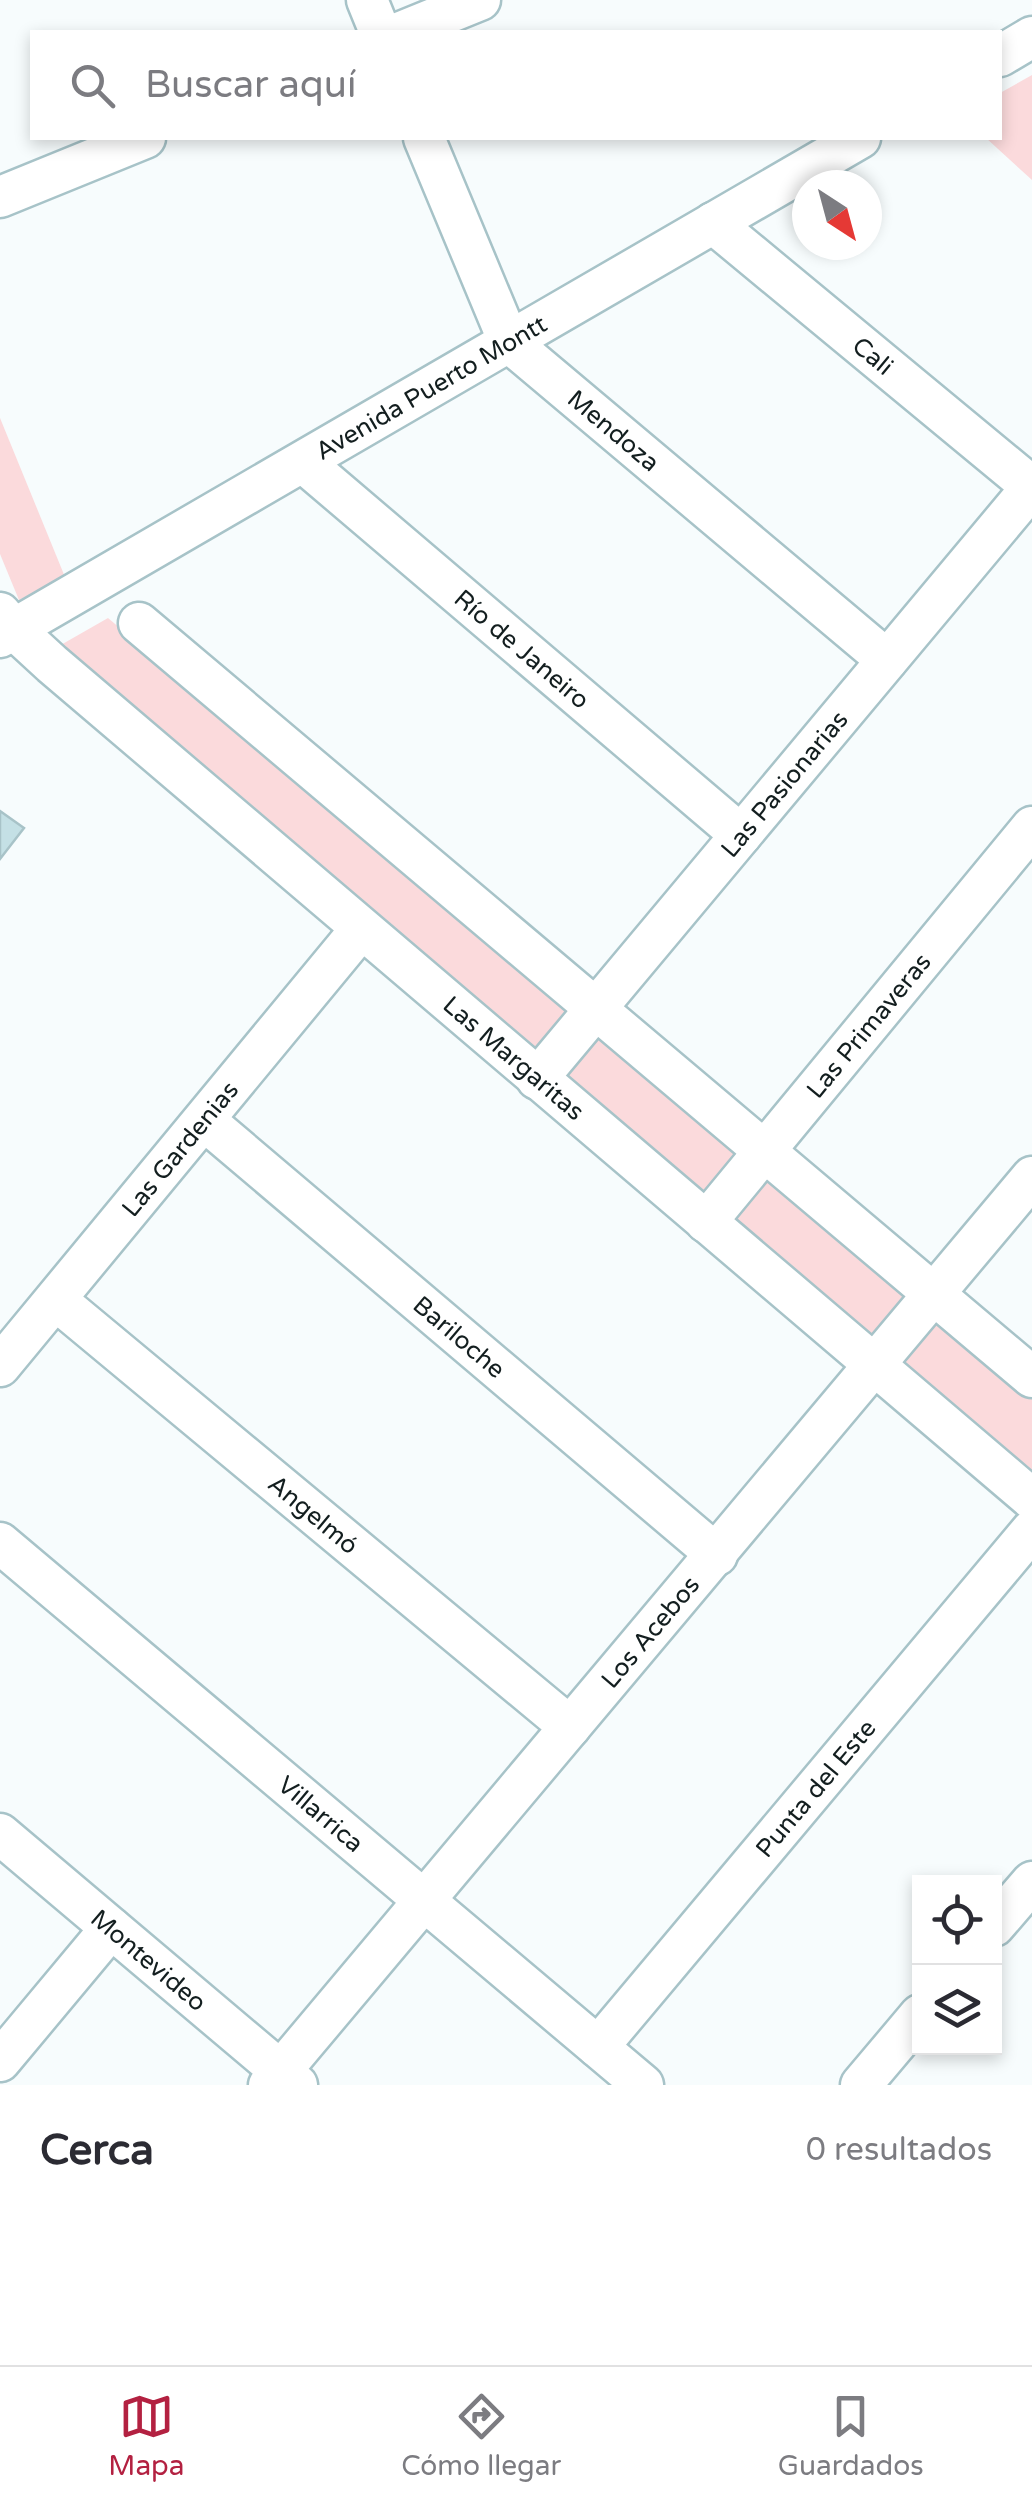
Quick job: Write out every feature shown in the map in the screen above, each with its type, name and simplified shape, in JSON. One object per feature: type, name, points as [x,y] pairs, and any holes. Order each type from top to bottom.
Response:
[{"type":"street","points":[[367,0],[379,30]]},
{"type":"street","points":[[406,30],[480,0]]},
{"type":"street","points":[[1002,55],[1032,37]]},
{"type":"street","points":[[0,197],[140,140]]},
{"type":"street","name":"Mendoza","points":[[425,140],[509,342],[887,660]]},
{"type":"street","name":"Avenida Puerto Montt","points":[[5,626],[303,462],[857,140]]},
{"type":"street","name":"Cali","points":[[714,222],[1032,487]]},
{"type":"street","name":"Río de Janeiro","points":[[303,462],[741,835]]},
{"type":"street","name":"Las Pasionarias","points":[[537,1078],[1032,487]]},
{"type":"street","points":[[138,623],[1032,1377]]},
{"type":"street","name":"Las Margaritas","points":[[5,626],[1032,1499]]},
{"type":"street","name":"Las Primaveras","points":[[706,1222],[1032,827]]},
{"type":"street","name":"Las Gardenias","points":[[0,1366],[361,929]]},
{"type":"street","name":"Bariloche","points":[[204,1120],[717,1554]]},
{"type":"street","name":"Los Acebos","points":[[282,2080],[424,1901],[1032,1178]]},
{"type":"street","name":"Angelmó","points":[[56,1300],[570,1728]]},
{"type":"street","name":"Punta del Este","points":[[598,2047],[1032,1530]]},
{"type":"street","name":"Villarrica","points":[[0,1543],[643,2085]]},
{"type":"street","name":"Montevideo","points":[[0,1834],[282,2080]]},
{"type":"street","points":[[1002,1917],[1032,1882]]},
{"type":"street","points":[[0,2060],[111,1928]]},
{"type":"street","points":[[861,2085],[912,2024]]},
{"type":"shaded area","points":[[1032,75],[1032,180],[988,140],[1002,140],[1002,92]]},
{"type":"shaded area","points":[[0,418],[65,577],[19,600],[0,554]]},
{"type":"shaded area","points":[[108,618],[1032,1399],[1032,1472],[59,646]]},
{"type":"building","points":[[0,811],[24,828],[0,859]]}]
